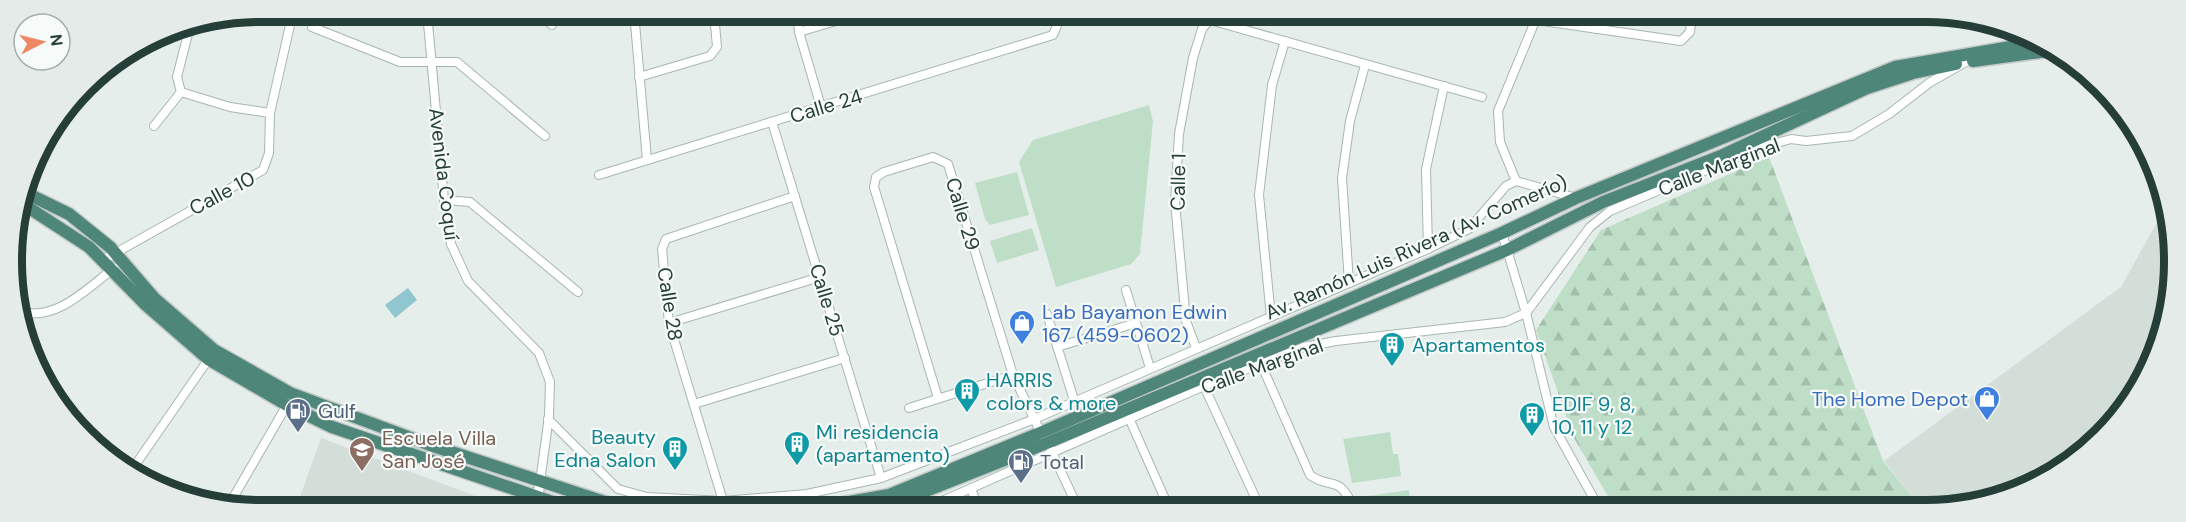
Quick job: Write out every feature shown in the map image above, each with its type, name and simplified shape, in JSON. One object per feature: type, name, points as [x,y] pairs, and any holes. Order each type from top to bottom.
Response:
[{"type":"highway","name":"Av. Ramón Luis Rivera (Av. Comerío)","points":[[860,500],[889,495],[1046,443],[1576,198],[1895,67],[2024,45]]},
{"type":"highway","name":"Av. Ramón Luis Rivera (Av. Comerío)","points":[[903,500],[1046,443],[1507,250],[1603,202],[1723,155],[1867,88],[1913,73],[1966,62],[2040,52]]},
{"type":"highway","points":[[32,196],[69,214],[114,252],[154,298],[211,355]]},
{"type":"highway","points":[[29,208],[89,247],[146,305],[211,355],[290,399],[332,427],[532,500]]},
{"type":"highway","points":[[290,399],[597,500]]},
{"type":"street","name":"Calle 10","points":[[103,260],[263,171],[269,153],[270,113],[291,22]]},
{"type":"street","name":"Avenida Coquí","points":[[427,22],[444,200],[451,244],[468,281],[539,353],[550,382],[540,482]]},
{"type":"street","points":[[549,22],[552,25]]},
{"type":"street","points":[[635,22],[647,160]]},
{"type":"street","points":[[639,77],[710,56],[717,48],[715,22]]},
{"type":"street","points":[[798,22],[821,107]]},
{"type":"street","points":[[799,32],[833,22]]},
{"type":"street","name":"Calle 24","points":[[599,175],[1053,36],[1058,22]]},
{"type":"street","name":"Calle 1","points":[[1196,348],[1186,321],[1175,202],[1179,134],[1193,58],[1202,29],[1208,22]]},
{"type":"street","points":[[1227,22],[1365,65],[1482,97]]},
{"type":"street","points":[[1535,22],[1498,111],[1500,142],[1515,181],[1576,198]]},
{"type":"street","points":[[1562,22],[1681,41],[1690,32],[1691,22]]},
{"type":"street","points":[[1596,29],[1597,22]]},
{"type":"street","points":[[312,27],[400,62],[457,62],[545,136]]},
{"type":"street","points":[[154,126],[180,92],[177,77],[188,34]]},
{"type":"street","points":[[1270,317],[1259,195],[1272,85],[1285,41]]},
{"type":"street","name":"Calle Marginal","points":[[944,500],[971,488],[1046,443],[1129,418],[1304,347],[1336,341],[1474,328],[1505,322],[1526,313],[1590,227],[1610,211],[1756,149],[1791,139],[1806,141],[1852,136],[1889,114],[1929,83],[1966,62]]},
{"type":"street","points":[[1349,283],[1342,178],[1350,121],[1365,65]]},
{"type":"street","points":[[1428,249],[1426,169],[1444,86]]},
{"type":"street","points":[[180,92],[230,107],[270,113]]},
{"type":"street","name":"Calle 25","points":[[772,122],[882,478]]},
{"type":"street","name":"Calle 29","points":[[938,399],[874,187],[876,177],[884,172],[933,157],[948,164],[1012,375],[1032,420],[1074,500]]},
{"type":"street","name":"Calle Marginal","points":[[735,500],[807,494],[882,478],[1032,420],[1428,249],[1469,229],[1506,186],[1515,181]]},
{"type":"street","name":"Calle 28","points":[[723,500],[669,323],[662,249],[666,238],[795,196]]},
{"type":"street","points":[[444,200],[470,202],[578,292]]},
{"type":"street","points":[[1502,233],[1526,313],[1554,427],[1595,500]]},
{"type":"street","points":[[28,312],[48,313],[76,297],[123,262]]},
{"type":"street","points":[[669,323],[820,277]]},
{"type":"street","points":[[1126,290],[1150,368]]},
{"type":"street","points":[[1047,314],[1074,400]]},
{"type":"street","points":[[1057,347],[1136,323]]},
{"type":"street","points":[[136,464],[211,355]]},
{"type":"street","points":[[694,404],[844,358]]},
{"type":"street","points":[[1261,364],[1310,475],[1338,484],[1350,500]]},
{"type":"street","points":[[909,408],[1012,375]]},
{"type":"street","points":[[1204,386],[1256,500]]},
{"type":"street","points":[[233,497],[290,399]]},
{"type":"street","points":[[1129,418],[1165,500]]},
{"type":"street","name":"Calle Marginal","points":[[548,419],[618,489],[648,497],[704,500]]},
{"type":"street","points":[[537,500],[540,482]]},
{"type":"street","points":[[971,488],[975,500]]},
{"type":"shaded area","points":[[2159,218],[2164,261],[2163,277],[2159,308],[2151,338],[2132,380],[2094,430],[2044,468],[2002,487],[1972,495],[1915,500],[1884,461],[2121,287]]},
{"type":"shaded area","name":"Escuela Villa San José","points":[[321,438],[486,500],[299,500]]},
{"type":"green space","points":[[1149,105],[1153,121],[1140,254],[1131,264],[1056,287],[1019,162],[1033,140]]},
{"type":"green space","points":[[1769,157],[1883,461],[1915,500],[1610,500],[1574,438],[1536,330],[1601,230]]},
{"type":"green space","points":[[1017,172],[1029,215],[990,225],[985,219],[975,183]]},
{"type":"green space","points":[[1032,228],[1039,250],[997,263],[990,241]]},
{"type":"green space","points":[[1390,432],[1393,454],[1398,454],[1401,476],[1352,483],[1343,439]]},
{"type":"green space","points":[[1409,490],[1410,500],[1369,500],[1368,496]]},
{"type":"water","points":[[408,288],[417,300],[395,318],[385,305]]},
{"type":"place","name":"Lab Bayamon Edwin 167 (459-0602)","points":[[1022,346]]},
{"type":"place","name":"Apartamentos","points":[[1392,368]]},
{"type":"place","name":"HARRIS colors & more","points":[[967,414]]},
{"type":"place","name":"The Home Depot","points":[[1987,422]]},
{"type":"place","name":"Gulf","points":[[298,434]]},
{"type":"place","name":"EDIF 9, 8, 10, 11 y 12","points":[[1532,438]]},
{"type":"place","name":"Mi residencia (apartamento)","points":[[797,467]]},
{"type":"place","name":"Beauty Edna Salon","points":[[675,472]]},
{"type":"place","name":"Escuela Villa San José","points":[[362,473]]},
{"type":"place","name":"Total","points":[[1021,485]]}]
